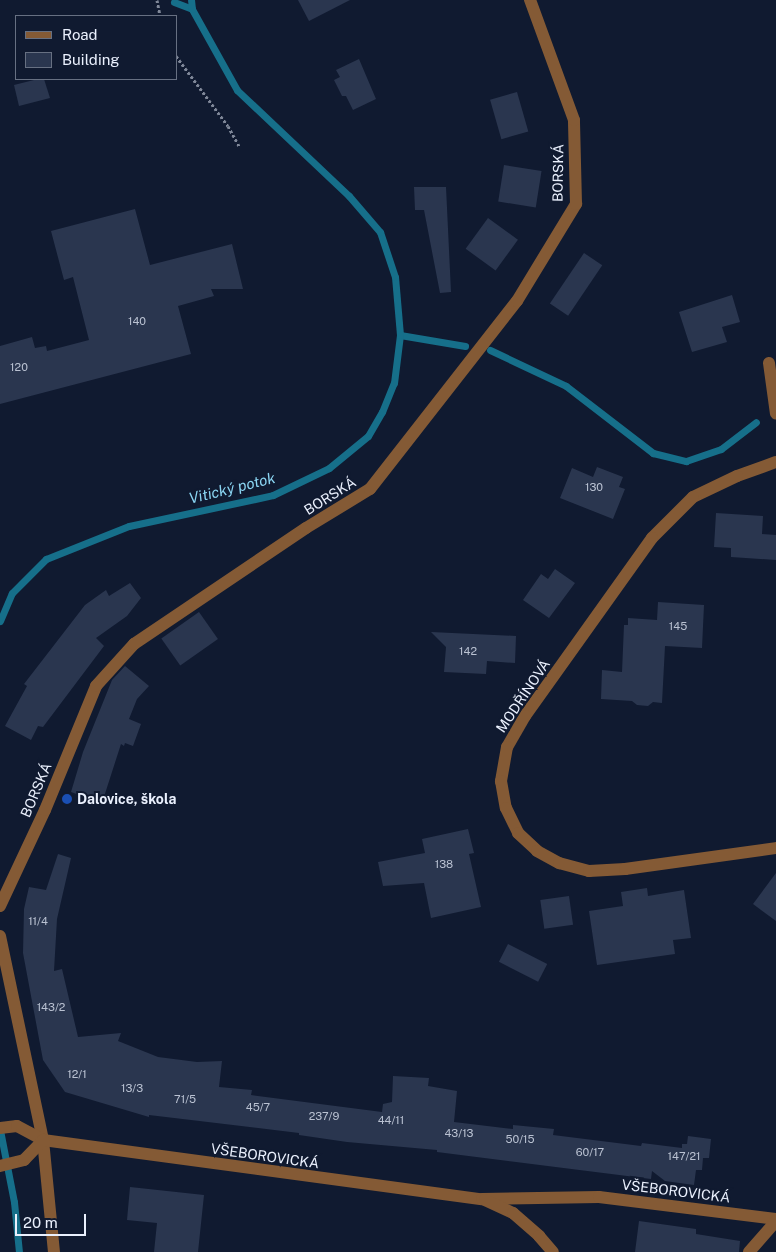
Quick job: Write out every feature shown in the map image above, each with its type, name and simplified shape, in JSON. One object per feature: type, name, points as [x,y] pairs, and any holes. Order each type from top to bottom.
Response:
[{"type":"street","name":"BORSKÁ","points":[[0,906],[45,810],[96,686],[134,644],[298,534],[370,489],[517,301],[576,204],[574,120],[530,0]]},
{"type":"street","points":[[769,363],[776,414]]},
{"type":"street","name":"MODŘÍNOVÁ","points":[[776,462],[737,476],[693,497],[652,538],[525,716],[507,747],[501,781],[506,808],[518,833],[537,851],[559,863],[589,871],[626,869],[776,848]]},
{"type":"street","points":[[0,936],[43,1140],[54,1252]]},
{"type":"street","points":[[0,1128],[17,1126],[43,1140]]},
{"type":"street","points":[[0,1166],[24,1160],[43,1140]]},
{"type":"street","name":"VŠEBOROVICKÁ","points":[[43,1140],[482,1199],[598,1197],[776,1220]]},
{"type":"street","name":"VŠEBOROVICKÁ","points":[[482,1199],[513,1213],[553,1252]]},
{"type":"street","name":"VŠEBOROVICKÁ","points":[[749,1252],[776,1220]]},
{"type":"path","points":[[157,0],[160,15]]},
{"type":"path","points":[[178,59],[228,126],[239,146]]},
{"type":"building","points":[[298,0],[350,0],[309,21]]},
{"type":"building","points":[[359,59],[376,99],[353,110],[346,96],[342,96],[334,80],[340,77],[336,70]]},
{"type":"building","points":[[34,80],[44,80],[50,98],[19,106],[14,85]]},
{"type":"building","points":[[517,92],[528,131],[501,139],[490,100]]},
{"type":"building","points":[[504,165],[542,171],[536,207],[498,202]]},
{"type":"building","points":[[414,187],[446,187],[451,292],[440,293],[424,210],[415,210]]},
{"type":"building","points":[[135,209],[150,265],[232,244],[243,289],[211,289],[214,296],[178,306],[191,354],[0,404],[0,346],[32,337],[35,348],[46,346],[47,351],[89,340],[73,277],[64,280],[51,231]]},
{"type":"building","points":[[488,218],[518,240],[496,270],[466,249]]},
{"type":"building","points":[[584,253],[602,265],[568,316],[550,304]]},
{"type":"building","points":[[732,295],[740,322],[722,327],[727,342],[692,352],[679,312]]},
{"type":"building","points":[[597,467],[623,477],[619,487],[625,489],[613,519],[560,498],[572,468],[593,477]]},
{"type":"building","points":[[716,513],[763,516],[762,534],[776,535],[776,560],[731,557],[731,548],[714,547]]},
{"type":"building","points":[[555,569],[575,583],[549,618],[523,600],[541,574],[548,579]]},
{"type":"building","points":[[130,583],[141,598],[127,616],[96,638],[104,646],[43,727],[38,726],[31,740],[5,726],[27,686],[24,684],[85,605],[106,590],[109,596]]},
{"type":"building","points":[[658,602],[704,605],[702,648],[665,646],[662,703],[653,702],[648,706],[637,705],[632,701],[601,699],[602,670],[622,672],[624,625],[628,625],[628,618],[657,620]]},
{"type":"building","points":[[199,612],[218,639],[180,665],[161,638]]},
{"type":"building","points":[[431,632],[516,636],[515,663],[487,661],[486,674],[444,672],[446,647]]},
{"type":"building","points":[[125,666],[149,686],[137,699],[129,719],[141,724],[133,746],[125,743],[124,746],[121,744],[102,803],[71,792],[83,752],[112,680]]},
{"type":"building","points":[[468,829],[474,853],[469,854],[481,907],[431,918],[424,883],[383,886],[378,862],[425,853],[422,839]]},
{"type":"building","points":[[58,854],[71,858],[57,919],[54,971],[62,969],[78,1037],[121,1033],[118,1041],[158,1057],[197,1062],[222,1061],[219,1087],[252,1090],[251,1095],[382,1112],[383,1104],[392,1102],[393,1076],[429,1078],[428,1086],[457,1091],[454,1122],[513,1129],[513,1125],[554,1129],[553,1135],[641,1146],[642,1143],[682,1148],[682,1144],[687,1144],[688,1136],[711,1139],[709,1158],[703,1158],[702,1170],[696,1170],[694,1185],[665,1181],[652,1171],[651,1179],[437,1152],[437,1150],[347,1142],[299,1135],[299,1133],[149,1115],[149,1117],[65,1092],[43,1060],[23,953],[24,909],[29,887],[46,890]]},
{"type":"building","points":[[776,873],[776,921],[753,904]]},
{"type":"building","points":[[647,888],[648,896],[684,890],[691,938],[673,940],[675,954],[597,965],[589,911],[623,906],[621,892]]},
{"type":"building","points":[[569,896],[573,925],[544,929],[540,900]]},
{"type":"building","points":[[508,944],[547,964],[538,982],[499,962]]},
{"type":"building","points":[[130,1187],[204,1195],[198,1252],[154,1252],[157,1223],[127,1220]]},
{"type":"building","points":[[639,1221],[696,1229],[696,1234],[740,1241],[739,1252],[635,1252]]},
{"type":"waterway","name":"Vitický potok","points":[[0,621],[12,593],[46,559],[129,526],[273,495],[329,468],[368,436],[382,412],[394,383],[400,335],[395,277],[380,232],[349,196],[237,90],[192,9],[191,0]]},
{"type":"waterway","points":[[174,2],[192,9]]},
{"type":"waterway","points":[[400,335],[465,346]]},
{"type":"waterway","points":[[490,350],[566,386],[653,453],[686,461],[721,449],[756,422]]},
{"type":"waterway","name":"Vitický potok","points":[[0,1130],[14,1202],[19,1252]]},
{"type":"place","name":"Dalovice, škola","points":[[67,799]]}]
